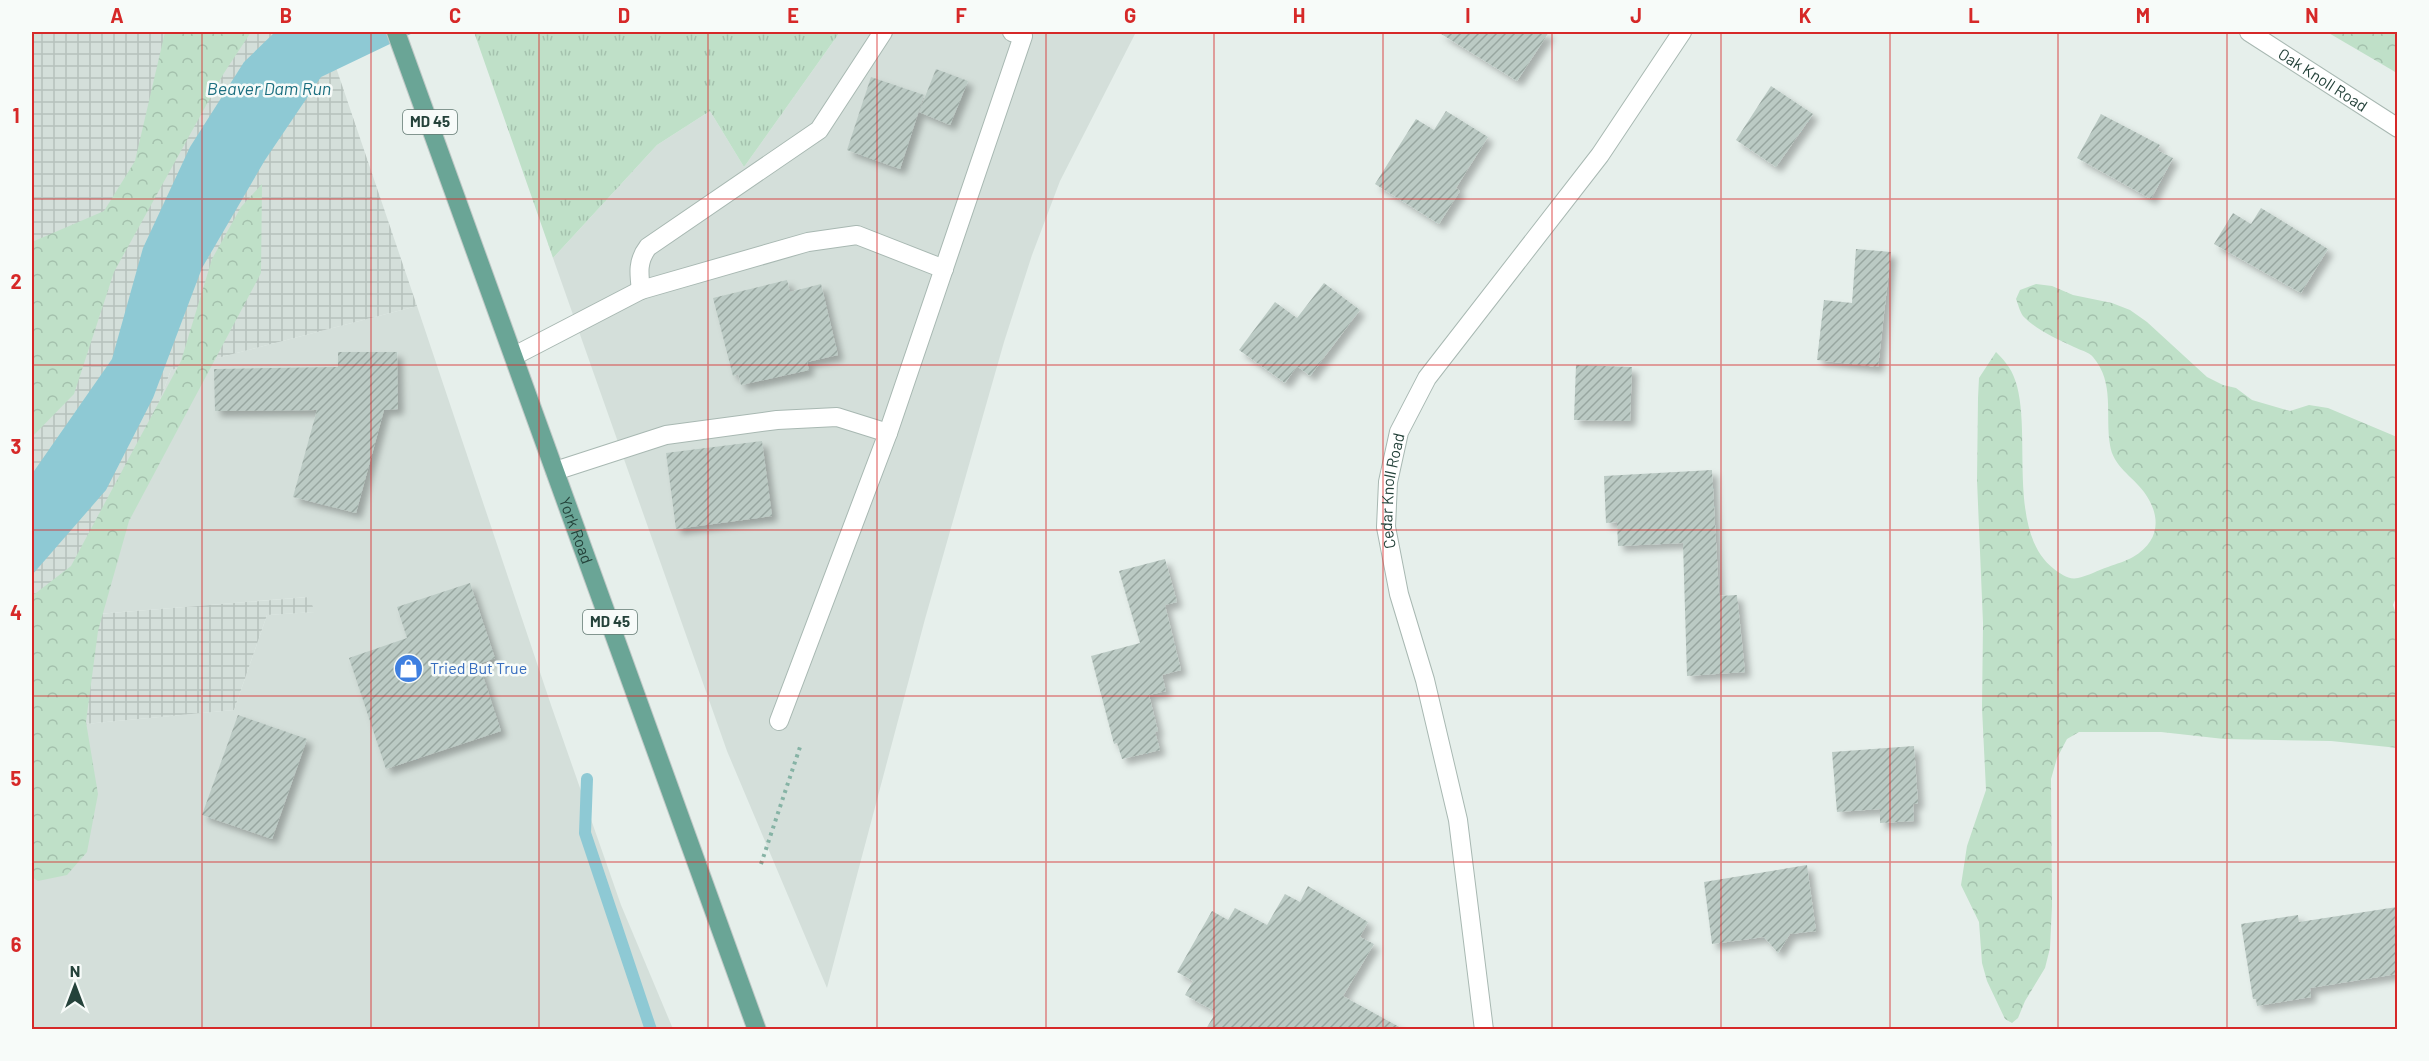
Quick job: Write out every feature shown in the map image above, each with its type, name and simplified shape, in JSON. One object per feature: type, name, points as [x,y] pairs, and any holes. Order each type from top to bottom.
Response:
[{"type":"main road","name":"York Road","points":[[396,32],[757,1029]]},
{"type":"street","points":[[641,290],[639,267],[641,256],[648,247],[819,130],[884,32]]},
{"type":"street","points":[[779,722],[888,433],[1023,36],[1012,32]]},
{"type":"street","name":"Cedar Knoll Road","points":[[1484,1029],[1458,820],[1425,680],[1399,594],[1386,527],[1388,482],[1399,432],[1427,378],[1600,155],[1682,32]]},
{"type":"street","name":"Oak Knoll Road","points":[[2249,32],[2397,128]]},
{"type":"street","points":[[514,356],[641,290],[808,242],[857,236],[944,269]]},
{"type":"street","points":[[555,471],[666,435],[777,420],[837,417],[888,433]]},
{"type":"shaded area","points":[[32,32],[324,32],[417,306],[171,370],[115,521],[73,616],[309,597],[315,612],[267,615],[234,710],[32,729]]},
{"type":"shaded area","points":[[840,32],[1136,32],[1060,181],[1032,255],[1004,342],[925,619],[827,988],[727,751],[553,258],[657,145],[710,111],[744,167]]},
{"type":"shaded area","points":[[417,306],[552,708],[621,905],[673,1029],[32,1030],[32,729],[234,710],[267,615],[314,612],[308,597],[72,616],[115,521],[171,370]]},
{"type":"green space","points":[[165,32],[251,32],[224,73],[114,272],[74,394],[32,437],[32,242],[104,211],[135,161]]},
{"type":"green space","points":[[474,32],[840,32],[744,167],[710,111],[657,145],[553,258]]},
{"type":"green space","points":[[2327,32],[2397,32],[2397,73]]},
{"type":"green space","points":[[262,184],[261,273],[129,521],[98,631],[86,722],[98,794],[87,852],[67,875],[38,881],[32,877],[32,596],[71,566],[181,361],[212,259],[241,207]]},
{"type":"green space","points":[[2036,284],[2052,286],[2073,295],[2112,303],[2130,310],[2147,322],[2207,377],[2223,385],[2236,388],[2252,400],[2290,411],[2309,405],[2328,408],[2397,437],[2398,592],[2393,605],[2398,620],[2398,748],[2331,741],[2224,739],[2161,732],[2079,732],[2067,739],[2057,758],[2051,779],[2050,948],[2045,968],[2025,1001],[2018,1018],[2012,1023],[2005,1019],[1987,981],[1982,963],[1979,922],[1961,885],[1967,846],[1986,790],[1982,708],[1983,623],[1977,480],[1978,398],[1979,378],[1996,352],[2009,367],[2017,386],[2021,408],[2025,509],[2030,533],[2039,553],[2062,575],[2078,578],[2133,557],[2149,543],[2155,527],[2150,501],[2119,465],[2112,452],[2107,388],[2100,367],[2089,354],[2040,330],[2021,312],[2016,299],[2020,290]]},
{"type":"water","name":"Beaver Dam Run","points":[[275,32],[415,32],[321,77],[265,160],[202,268],[153,398],[106,490],[32,575],[32,474],[112,359],[143,248],[190,147],[244,62]]},
{"type":"building","points":[[1438,32],[1549,32],[1517,81]]},
{"type":"building","points":[[936,69],[968,81],[950,125],[919,112]]},
{"type":"building","points":[[871,77],[924,95],[900,169],[847,150]]},
{"type":"building","points":[[1771,86],[1813,114],[1776,167],[1736,140]]},
{"type":"building","points":[[1446,111],[1488,137],[1456,188],[1460,191],[1439,224],[1375,184],[1416,119],[1434,130]]},
{"type":"building","points":[[2101,114],[2160,145],[2157,150],[2173,158],[2151,199],[2077,158]]},
{"type":"building","points":[[2261,208],[2328,249],[2301,293],[2214,244],[2233,213],[2251,224]]},
{"type":"building","points":[[1856,249],[1891,252],[1878,367],[1817,360],[1824,300],[1852,303]]},
{"type":"building","points":[[787,280],[790,292],[821,284],[838,355],[807,362],[809,370],[741,385],[738,374],[733,376],[713,298]]},
{"type":"building","points":[[1324,283],[1360,310],[1310,376],[1297,366],[1285,383],[1239,350],[1275,302],[1297,318]]},
{"type":"building","points":[[338,352],[397,352],[398,409],[384,410],[356,513],[293,497],[317,410],[215,411],[214,369],[338,367]]},
{"type":"building","points":[[1576,365],[1632,367],[1630,421],[1574,420]]},
{"type":"building","points":[[762,441],[772,516],[676,529],[666,453]]},
{"type":"building","points":[[1712,470],[1719,596],[1737,595],[1745,672],[1687,676],[1683,543],[1618,546],[1617,522],[1606,523],[1604,476]]},
{"type":"building","points":[[1165,559],[1177,602],[1165,605],[1181,670],[1162,675],[1166,691],[1149,695],[1160,750],[1122,759],[1117,743],[1114,744],[1091,656],[1140,643],[1119,571]]},
{"type":"building","name":"Tried But True","points":[[470,583],[495,658],[479,664],[501,731],[386,769],[349,658],[407,638],[397,607]]},
{"type":"building","points":[[238,715],[307,739],[272,839],[202,815]]},
{"type":"building","points":[[1914,746],[1918,803],[1913,804],[1914,821],[1880,823],[1880,809],[1837,812],[1832,752]]},
{"type":"building","points":[[1807,865],[1816,931],[1790,934],[1778,953],[1764,937],[1712,944],[1704,882]]},
{"type":"building","points":[[1308,886],[1368,922],[1360,937],[1374,944],[1343,996],[1403,1029],[1206,1029],[1216,1012],[1185,995],[1193,981],[1177,972],[1212,911],[1228,920],[1235,908],[1267,925],[1285,894],[1300,902]]},
{"type":"building","points":[[2397,907],[2397,974],[2310,988],[2311,997],[2257,1006],[2256,999],[2253,999],[2241,924],[2298,915],[2299,922]]},
{"type":"waterway","points":[[587,779],[585,833],[651,1030]]},
{"type":"place","name":"Tried But True","points":[[409,668]]}]
